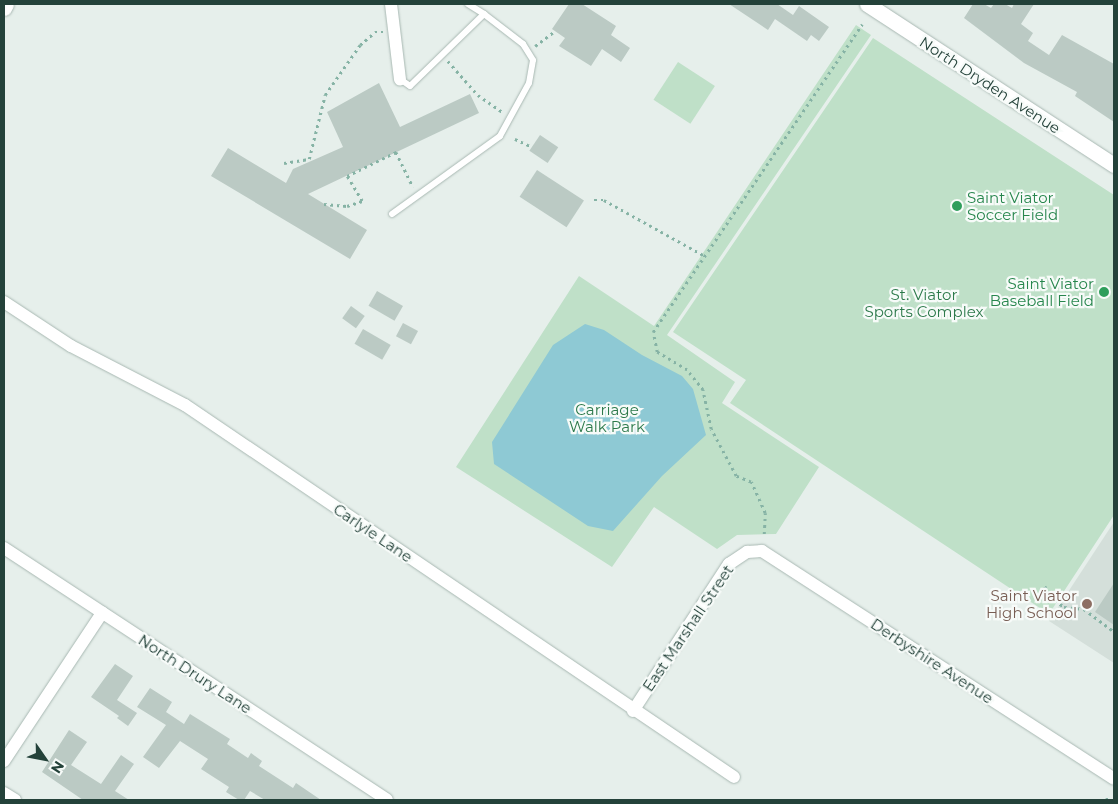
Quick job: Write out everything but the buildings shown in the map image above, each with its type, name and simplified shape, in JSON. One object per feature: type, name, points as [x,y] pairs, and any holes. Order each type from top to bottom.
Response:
[{"type":"street","points":[[4,8],[6,4]]},
{"type":"street","points":[[391,4],[400,79]]},
{"type":"street","name":"North Dryden Avenue","points":[[867,4],[1114,166]]},
{"type":"street","name":"Carlyle Lane","points":[[4,302],[72,346],[185,405],[633,711],[734,777]]},
{"type":"street","name":"North Drury Lane","points":[[4,548],[387,800]]},
{"type":"street","name":"Derbyshire Avenue","points":[[748,552],[762,551],[771,555],[1114,779]]},
{"type":"street","name":"East Marshall Street","points":[[633,711],[729,564],[748,552]]},
{"type":"street","points":[[4,761],[102,613]]},
{"type":"street","points":[[4,793],[15,800]]},
{"type":"lane","points":[[392,214],[500,136],[529,82],[533,60],[523,44],[468,4]]},
{"type":"lane","points":[[400,79],[410,86],[484,14]]},
{"type":"path","points":[[764,534],[766,513],[751,482],[736,476],[711,429],[703,390],[687,370],[663,357],[654,344],[656,327],[862,24]]},
{"type":"path","points":[[528,52],[555,31]]},
{"type":"path","points":[[284,163],[309,159],[325,95],[360,45],[375,32],[394,32]]},
{"type":"path","points":[[442,54],[478,95],[510,117]]},
{"type":"path","points":[[515,139],[532,147]]},
{"type":"path","points":[[324,204],[347,206],[362,202],[347,176],[396,152],[417,195]]},
{"type":"path","points":[[594,200],[604,200],[706,256]]},
{"type":"path","points":[[1046,586],[1050,596],[1064,607],[1084,609],[1114,632]]},
{"type":"shaded area","name":"Saint Viator High School","points":[[1114,522],[1114,663],[1049,621]]},
{"type":"green space","name":"Carriage Walk Park","points":[[856,25],[871,35],[667,335],[735,382],[722,403],[819,467],[776,534],[737,535],[717,549],[654,507],[612,567],[456,467],[579,276],[654,326]]},
{"type":"green space","name":"St. Viator Sports Complex","points":[[873,38],[1114,195],[1114,515],[1049,614],[730,403],[746,380],[673,332]]},
{"type":"green space","points":[[678,62],[715,86],[690,124],[653,100]]},
{"type":"water","points":[[585,324],[604,330],[642,355],[682,376],[693,389],[706,435],[662,476],[613,531],[588,526],[494,464],[492,442],[553,345]]},
{"type":"place","name":"Saint Viator Soccer Field","points":[[957,206]]},
{"type":"place","name":"Saint Viator Baseball Field","points":[[1104,292]]},
{"type":"place","name":"Saint Viator High School","points":[[1087,604]]}]
